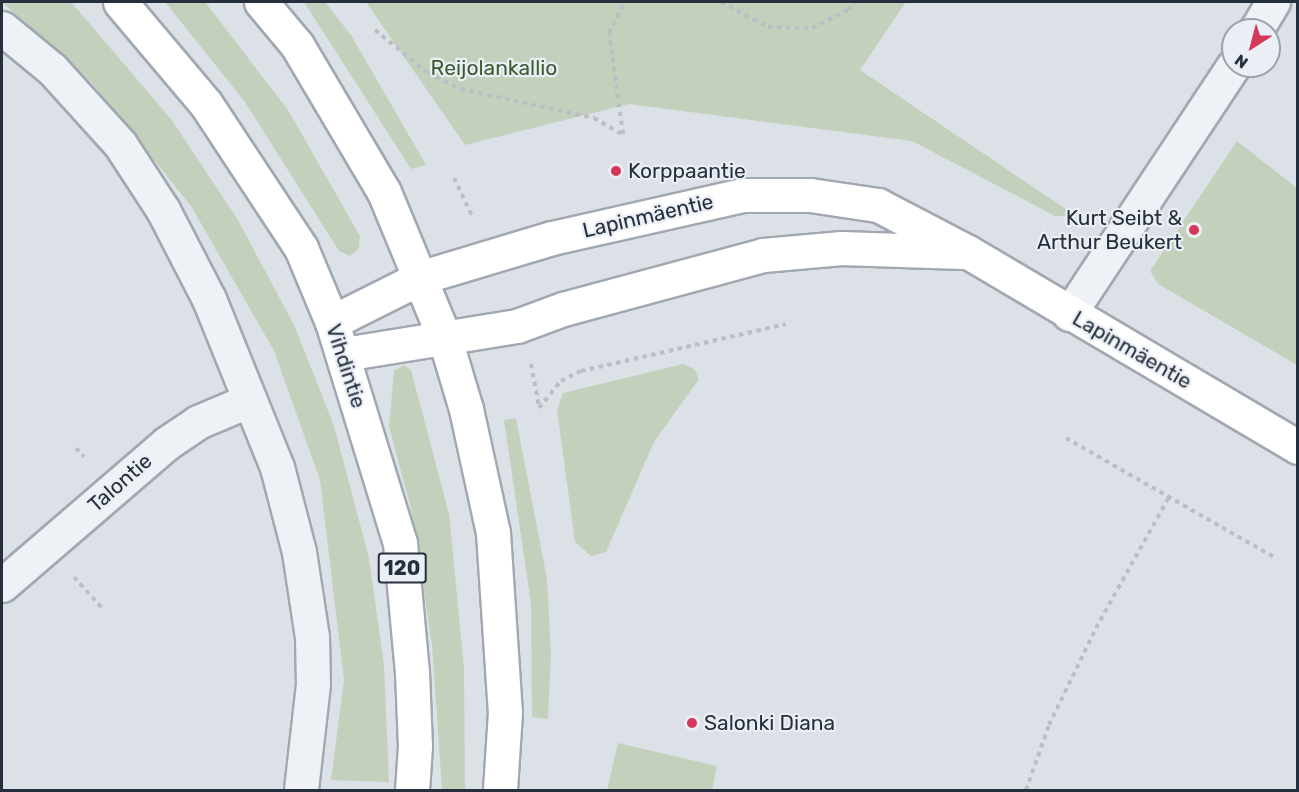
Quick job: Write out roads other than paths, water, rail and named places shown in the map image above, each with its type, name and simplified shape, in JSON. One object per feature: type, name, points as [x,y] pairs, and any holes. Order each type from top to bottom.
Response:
[{"type":"main road","name":"Vihdintie","points":[[120,2],[206,104],[301,248],[344,354],[400,543],[412,672],[412,790]]},
{"type":"main road","points":[[261,2],[297,45],[384,192],[423,278],[466,408],[493,533],[505,712],[500,790]]},
{"type":"main road","name":"Lapinmäentie","points":[[332,322],[423,278],[552,238],[742,195],[810,195],[878,205],[968,252],[1069,314],[1298,447]]},
{"type":"main road","points":[[344,354],[517,326],[563,309],[763,255],[842,249],[968,252]]},
{"type":"street","points":[[1263,18],[1273,2]]},
{"type":"street","points":[[2,28],[52,69],[120,144],[163,210],[209,299],[277,467],[307,597],[313,684],[301,790]]},
{"type":"street","points":[[1069,314],[1225,78]]},
{"type":"street","name":"Talontie","points":[[2,585],[167,443],[198,422],[250,400]]},
{"type":"place","name":"Korppaantie","points":[[616,171]]},
{"type":"place","name":"Kurt Seibt & Arthur Beukert","points":[[1194,230]]},
{"type":"place","name":"Salonki Diana","points":[[692,723]]},
{"type":"park label","name":"Reijolankallio","points":[[494,68]]}]
